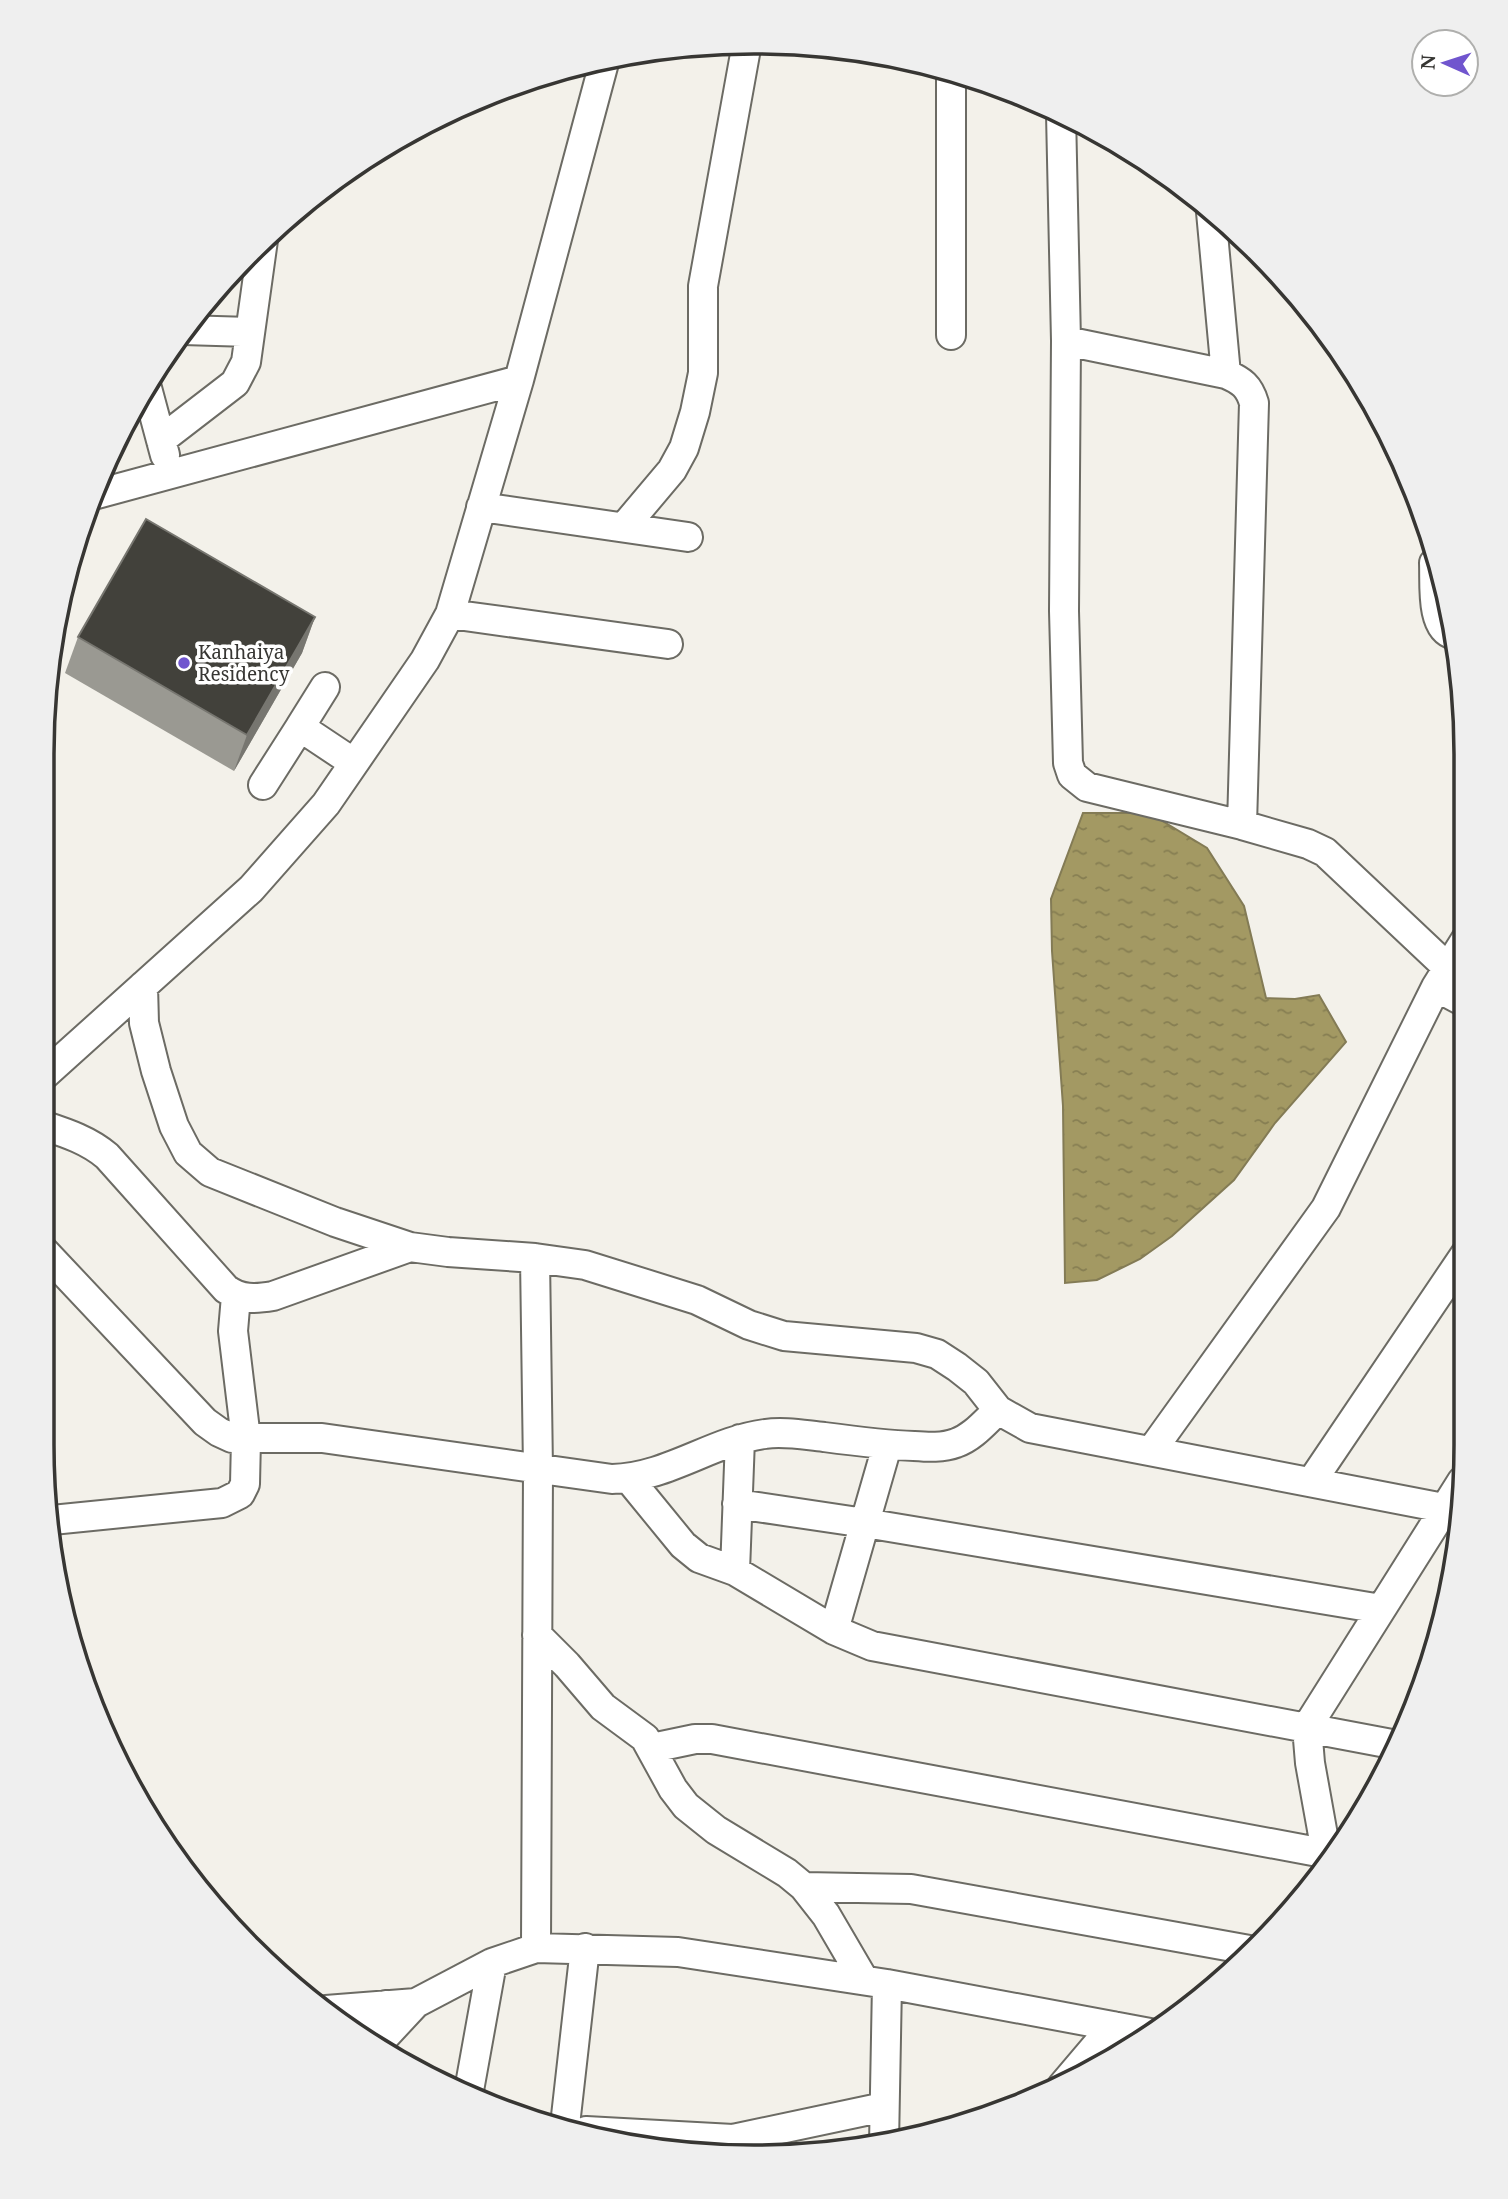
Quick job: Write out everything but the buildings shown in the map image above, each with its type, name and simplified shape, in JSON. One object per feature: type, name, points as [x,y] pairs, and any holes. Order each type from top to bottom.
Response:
[{"type":"street","points":[[624,527],[673,470],[684,448],[695,412],[704,373],[703,286],[745,54]]},
{"type":"street","points":[[54,1066],[251,889],[326,804],[425,660],[450,614],[519,380],[602,71]]},
{"type":"street","points":[[951,83],[951,335]]},
{"type":"street","points":[[1061,125],[1066,341],[1064,611],[1068,763],[1072,775],[1087,787],[1242,825],[1308,844],[1325,852],[1454,990]]},
{"type":"street","points":[[1212,226],[1226,374]]},
{"type":"street","points":[[161,440],[235,383],[246,362],[261,258]]},
{"type":"street","points":[[197,330],[250,332]]},
{"type":"street","points":[[1066,341],[1226,374],[1242,381],[1250,389],[1254,403],[1242,825]]},
{"type":"street","points":[[106,492],[519,380]]},
{"type":"street","points":[[150,400],[161,440],[179,472]]},
{"type":"street","points":[[481,507],[688,537]]},
{"type":"street","points":[[1438,606],[1442,627]]},
{"type":"street","points":[[450,614],[668,644]]},
{"type":"street","points":[[263,785],[325,687]]},
{"type":"street","points":[[300,727],[354,763]]},
{"type":"street","points":[[1152,1450],[1326,1208],[1454,958]]},
{"type":"street","points":[[143,986],[145,1023],[156,1071],[173,1126],[188,1153],[210,1172],[335,1222],[410,1247],[585,1265],[698,1300],[749,1325],[784,1336],[916,1348],[937,1354],[976,1382],[998,1410],[1030,1428],[1450,1509]]},
{"type":"street","points":[[54,1136],[94,1145],[107,1156],[226,1289],[236,1296],[256,1299],[273,1296],[410,1247]]},
{"type":"street","points":[[535,1258],[538,1469],[536,1948]]},
{"type":"street","points":[[54,1262],[205,1422],[232,1438],[322,1438],[612,1479],[629,1479],[649,1475],[740,1439],[766,1433],[791,1433],[887,1446],[940,1447],[955,1444],[968,1437],[998,1410]]},
{"type":"street","points":[[1312,1481],[1454,1271]]},
{"type":"street","points":[[59,1519],[222,1503],[240,1494],[245,1484],[246,1439],[233,1331],[236,1296]]},
{"type":"street","points":[[734,1572],[740,1439]]},
{"type":"street","points":[[834,1630],[887,1446]]},
{"type":"street","points":[[629,1479],[683,1545],[699,1558],[734,1572],[834,1630],[872,1646],[1387,1743]]},
{"type":"street","points":[[737,1504],[1381,1609]]},
{"type":"street","points":[[1328,1846],[1310,1763],[1307,1727],[1381,1609],[1450,1512]]},
{"type":"street","points":[[537,1634],[603,1707],[637,1731],[652,1748],[673,1789],[686,1806],[716,1830],[787,1873],[804,1887],[875,1982],[884,2132]]},
{"type":"street","points":[[652,1748],[695,1739],[712,1739],[1321,1855]]},
{"type":"street","points":[[804,1887],[911,1889],[1240,1948]]},
{"type":"street","points":[[383,2038],[416,2003],[492,1963],[536,1948],[678,1952],[875,1982],[1137,2031]]},
{"type":"street","points":[[566,2119],[584,1948]]},
{"type":"street","points":[[470,2084],[492,1963]]},
{"type":"street","points":[[340,2009],[416,2003]]},
{"type":"street","points":[[366,2028],[386,2005]]},
{"type":"street","points":[[1081,2063],[1113,2026]]},
{"type":"street","points":[[631,2133],[733,2139],[884,2107]]},
{"type":"water","points":[[1083,813],[1149,813],[1207,848],[1244,906],[1266,998],[1295,999],[1319,995],[1346,1042],[1275,1123],[1234,1180],[1172,1236],[1140,1259],[1097,1280],[1065,1283],[1063,1106],[1051,899]]},
{"type":"place","name":"Kanhaiya Residency","points":[[184,663]]}]
